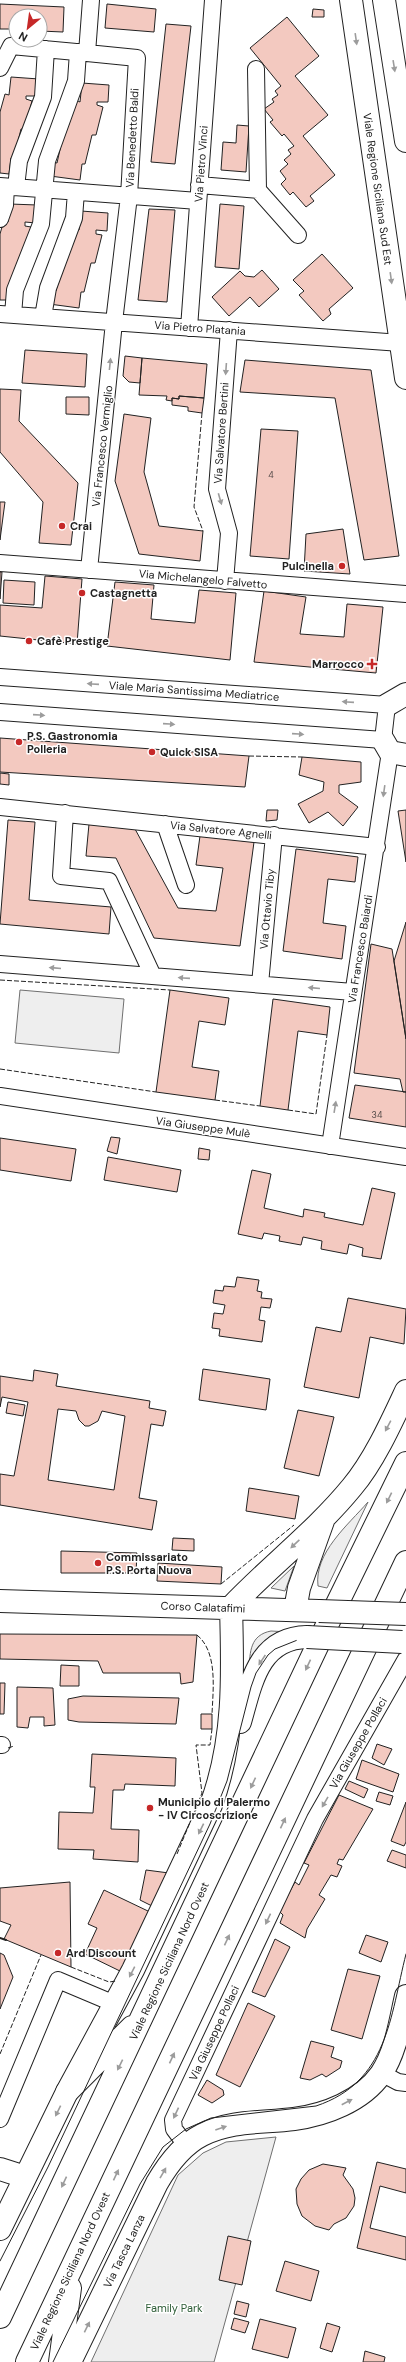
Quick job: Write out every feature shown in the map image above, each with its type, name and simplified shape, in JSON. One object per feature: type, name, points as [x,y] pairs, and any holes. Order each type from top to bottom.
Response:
[{"type":"main road","name":"Viale Regione Siciliana Sud Est","points":[[351,0],[406,378]]},
{"type":"main road","points":[[384,0],[406,141]]},
{"type":"main road","points":[[387,705],[406,694]]},
{"type":"main road","points":[[220,1780],[228,1742],[232,1704],[231,1607],[255,1582],[324,1518],[353,1486],[369,1461],[406,1391]]},
{"type":"main road","points":[[328,1608],[406,1463]]},
{"type":"main road","points":[[295,1610],[298,1588],[324,1518]]},
{"type":"main road","points":[[340,1702],[406,1562]]},
{"type":"main road","points":[[340,1702],[406,1594]]},
{"type":"main road","name":"Corso Calatafimi","points":[[0,1601],[295,1610],[328,1608],[406,1614]]},
{"type":"main road","name":"Viale Regione Siciliana Nord Ovest","points":[[0,2317],[144,2015],[328,1608]]},
{"type":"main road","points":[[0,2229],[67,2092],[115,2004],[204,1822],[237,1734],[250,1686],[261,1661],[275,1648],[293,1639],[307,1637],[405,1647]]},
{"type":"main road","name":"Viale Regione Siciliana Nord Ovest","points":[[27,2362],[340,1702]]},
{"type":"main road","points":[[186,2145],[202,2135],[224,2126],[295,2119],[342,2105],[360,2095],[381,2073],[394,2044],[406,1996]]},
{"type":"main road","points":[[67,2092],[144,2015]]},
{"type":"main road","name":"Via Tasca Lanza","points":[[70,2362],[157,2183],[167,2167],[186,2145]]},
{"type":"main road","points":[[0,2169],[25,2177]]},
{"type":"main road","points":[[60,2362],[73,2266]]},
{"type":"street","points":[[6,314],[41,224],[43,189],[47,161],[76,81],[91,0]]},
{"type":"street","name":"Via Pietro Vinci","points":[[190,328],[213,0]]},
{"type":"street","points":[[0,68],[11,46],[82,53]]},
{"type":"street","points":[[0,219],[6,205],[7,187],[19,161],[43,97],[46,49]]},
{"type":"street","name":"Via Benedetto Baldi","points":[[82,53],[137,58],[129,196],[114,322]]},
{"type":"street","points":[[256,69],[258,190],[298,235]]},
{"type":"street","points":[[199,185],[258,190]]},
{"type":"street","points":[[7,187],[198,201]]},
{"type":"street","points":[[44,317],[48,288],[74,218],[76,192]]},
{"type":"street","name":"Via Pietro Platania","points":[[6,314],[401,343]]},
{"type":"street","name":"Via Francesco Vermiglio","points":[[89,570],[114,322]]},
{"type":"street","name":"Via Salvatore Bertini","points":[[225,581],[229,533],[217,489],[229,330]]},
{"type":"street","name":"Via Michelangelo Falvetto","points":[[0,563],[406,594]]},
{"type":"street","name":"Viale Maria Santissima Mediatrice","points":[[0,677],[387,705]]},
{"type":"street","points":[[0,712],[393,749],[387,705]]},
{"type":"street","name":"Via Francesco Baiardi","points":[[330,1146],[376,847],[393,749]]},
{"type":"street","name":"Via Salvatore Agnelli","points":[[0,807],[376,847]]},
{"type":"street","points":[[65,813],[61,876],[108,881],[153,976]]},
{"type":"street","points":[[165,824],[186,885]]},
{"type":"street","name":"Via Ottavio Tiby","points":[[260,984],[274,835]]},
{"type":"street","points":[[0,964],[353,992]]},
{"type":"street","name":"Via Giuseppe Mulè","points":[[0,1096],[406,1157]]},
{"type":"street","name":"Via Giuseppe Pollaci","points":[[186,2145],[174,2129],[173,2120],[315,1819],[405,1647]]},
{"type":"street","points":[[0,2119],[58,1980],[115,2004]]},
{"type":"street","points":[[381,2073],[398,2082],[406,2083]]},
{"type":"green space","points":[[20,990],[124,999],[119,1053],[15,1043]]},
{"type":"green space","points":[[368,1502],[327,1588],[318,1586],[318,1574],[321,1562],[327,1551],[342,1530]]},
{"type":"green space","points":[[294,1566],[285,1591],[271,1588]]},
{"type":"green space","points":[[271,1631],[290,1632],[249,1669],[252,1645],[259,1636]]},
{"type":"green space","name":"Family Park","points":[[276,2137],[214,2362],[91,2362],[178,2175],[203,2153],[226,2142]]},
{"type":"building","points":[[0,4],[64,7],[63,32],[48,31],[48,8],[8,8],[8,29],[0,29]]},
{"type":"building","points":[[107,4],[156,9],[154,32],[105,28]]},
{"type":"building","points":[[313,9],[324,10],[324,17],[312,17]]},
{"type":"building","points":[[287,17],[319,56],[295,76],[328,115],[303,136],[335,175],[310,196],[314,201],[306,207],[293,192],[290,195],[281,184],[286,179],[280,171],[288,164],[284,160],[291,154],[288,150],[294,146],[284,134],[282,136],[270,122],[273,120],[264,109],[274,102],[272,99],[278,95],[275,91],[281,86],[250,48]]},
{"type":"building","points":[[166,24],[191,26],[175,164],[151,162]]},
{"type":"building","points":[[11,77],[39,79],[38,96],[26,96],[26,99],[32,101],[25,129],[21,129],[14,158],[11,158],[9,174],[0,173],[0,112],[5,94],[9,95]]},
{"type":"building","points":[[82,83],[109,85],[108,102],[97,102],[97,105],[103,107],[96,135],[92,135],[85,164],[82,164],[80,180],[50,176],[52,162],[57,163],[65,127],[68,127],[76,100],[80,102]]},
{"type":"building","points":[[237,125],[249,126],[246,172],[221,170],[223,142],[236,143]]},
{"type":"building","points":[[10,204],[37,205],[36,223],[25,222],[25,226],[31,227],[7,300],[0,300],[0,234],[4,220],[8,222]]},
{"type":"building","points":[[220,204],[244,206],[239,269],[215,267]]},
{"type":"building","points":[[149,209],[175,210],[167,302],[138,300]]},
{"type":"building","points":[[81,211],[108,213],[107,231],[96,230],[96,234],[102,235],[95,263],[91,263],[84,292],[81,292],[79,308],[49,304],[51,291],[56,291],[64,255],[75,228],[79,230]]},
{"type":"building","points":[[322,254],[353,288],[329,309],[331,314],[323,321],[299,295],[304,291],[293,280]]},
{"type":"building","points":[[262,270],[279,289],[259,307],[250,297],[229,316],[212,297],[240,271],[245,276],[254,277]]},
{"type":"building","points":[[25,350],[87,354],[85,387],[22,383]]},
{"type":"building","points":[[125,356],[142,358],[140,383],[129,382],[123,376]]},
{"type":"building","points":[[142,358],[207,364],[204,398],[179,396],[179,399],[172,398],[172,401],[166,400],[167,396],[139,395]]},
{"type":"building","points":[[245,360],[371,370],[399,556],[364,560],[335,398],[240,392]]},
{"type":"building","points":[[0,389],[21,390],[19,421],[78,483],[71,545],[39,543],[43,502],[0,452]]},
{"type":"building","points":[[179,396],[204,398],[202,413],[188,411],[188,407],[172,405],[172,398],[179,399]]},
{"type":"building","points":[[66,397],[89,397],[89,415],[66,414]]},
{"type":"building","points":[[124,414],[151,418],[144,472],[159,526],[203,531],[200,561],[139,554],[115,481]]},
{"type":"building","points":[[261,429],[298,431],[289,559],[250,556]]},
{"type":"building","points":[[0,502],[5,502],[0,540]]},
{"type":"building","points":[[343,529],[350,574],[304,571],[306,534]]},
{"type":"building","points":[[0,572],[2,572],[0,599]]},
{"type":"building","points":[[45,576],[82,579],[77,644],[0,636],[0,605],[42,608]]},
{"type":"building","points":[[4,580],[35,582],[34,605],[3,603]]},
{"type":"building","points":[[115,582],[154,585],[151,619],[195,623],[199,590],[236,593],[230,660],[107,646]]},
{"type":"building","points":[[264,591],[306,597],[300,634],[344,637],[347,604],[383,607],[376,673],[254,662]]},
{"type":"building","points":[[0,738],[249,756],[245,787],[0,772]]},
{"type":"building","points":[[302,757],[361,762],[361,782],[339,785],[339,793],[358,807],[343,826],[328,812],[309,823],[298,804],[323,791],[324,782],[299,775]]},
{"type":"building","points":[[0,773],[9,774],[9,785],[0,784]]},
{"type":"building","points":[[267,810],[278,810],[277,820],[266,821]]},
{"type":"building","points":[[406,810],[406,862],[398,811]]},
{"type":"building","points":[[8,820],[35,822],[29,900],[111,907],[109,934],[0,924]]},
{"type":"building","points":[[89,824],[135,829],[178,908],[216,911],[223,868],[196,865],[200,836],[254,842],[240,946],[154,938],[116,858],[86,856]]},
{"type":"building","points":[[296,849],[358,857],[355,882],[328,879],[323,923],[346,926],[342,959],[283,951]]},
{"type":"building","points":[[406,922],[406,1039],[394,961]]},
{"type":"building","points":[[371,944],[392,949],[406,1039],[406,1092],[403,1092],[400,1079],[354,1073]]},
{"type":"building","points":[[170,990],[229,998],[225,1025],[199,1021],[192,1067],[219,1071],[215,1100],[156,1092]]},
{"type":"building","points":[[273,999],[330,1007],[327,1035],[298,1031],[288,1110],[260,1106]]},
{"type":"building","points":[[355,1085],[406,1092],[406,1127],[349,1118]]},
{"type":"building","points":[[111,1137],[120,1138],[117,1154],[107,1151]]},
{"type":"building","points":[[0,1138],[76,1149],[71,1181],[0,1170]]},
{"type":"building","points":[[199,1148],[210,1150],[209,1160],[198,1159]]},
{"type":"building","points":[[108,1157],[181,1170],[177,1192],[104,1180]]},
{"type":"building","points":[[252,1170],[271,1174],[264,1208],[303,1217],[304,1209],[325,1213],[324,1217],[363,1225],[372,1188],[395,1193],[381,1259],[362,1256],[363,1248],[349,1244],[347,1254],[321,1249],[322,1241],[303,1237],[301,1245],[279,1241],[280,1236],[264,1233],[262,1239],[238,1234]]},
{"type":"building","points":[[237,1277],[259,1280],[257,1291],[262,1292],[261,1298],[272,1299],[270,1308],[261,1307],[259,1320],[265,1321],[262,1342],[219,1336],[220,1329],[212,1328],[214,1313],[223,1314],[225,1305],[213,1303],[215,1290],[223,1291],[224,1286],[235,1287]]},
{"type":"building","points":[[348,1298],[406,1309],[404,1344],[370,1337],[359,1398],[304,1387],[316,1327],[341,1332]]},
{"type":"building","points":[[203,1369],[270,1379],[266,1410],[199,1400]]},
{"type":"building","points":[[34,1370],[58,1374],[56,1386],[150,1401],[149,1408],[166,1411],[163,1426],[151,1424],[139,1498],[157,1501],[152,1530],[0,1505],[0,1474],[14,1476],[28,1402],[2,1397],[0,1407],[0,1376],[33,1381]],"holes":[[[58,1409],[76,1411],[79,1420],[85,1426],[89,1426],[98,1421],[102,1411],[125,1416],[114,1490],[48,1480]]]},
{"type":"building","points":[[8,1402],[25,1405],[23,1416],[6,1413]]},
{"type":"building","points":[[298,1410],[334,1417],[319,1476],[284,1468]]},
{"type":"building","points":[[249,1488],[299,1496],[295,1519],[246,1511]]},
{"type":"building","points":[[173,1538],[194,1539],[194,1551],[172,1550]]},
{"type":"building","points":[[61,1551],[137,1553],[136,1573],[61,1573]]},
{"type":"building","points":[[158,1563],[222,1567],[221,1584],[157,1581]]},
{"type":"building","points":[[0,1634],[197,1635],[193,1682],[181,1684],[180,1673],[103,1673],[98,1661],[0,1659]]},
{"type":"building","points":[[61,1665],[79,1666],[79,1686],[60,1686]]},
{"type":"building","points":[[0,1683],[5,1683],[4,1714],[0,1714]]},
{"type":"building","points":[[17,1687],[53,1688],[55,1725],[44,1726],[44,1717],[30,1717],[28,1728],[17,1727]]},
{"type":"building","points":[[83,1696],[179,1698],[176,1724],[79,1722],[68,1720],[68,1699]]},
{"type":"building","points":[[201,1714],[212,1714],[212,1729],[201,1729]]},
{"type":"building","points":[[377,1744],[392,1749],[384,1765],[372,1758]]},
{"type":"building","points":[[92,1754],[176,1758],[175,1786],[125,1784],[124,1790],[113,1790],[111,1829],[139,1830],[138,1862],[93,1859],[94,1850],[58,1849],[59,1812],[93,1813],[95,1787],[90,1787]]},
{"type":"building","points":[[362,1760],[399,1774],[393,1792],[356,1779]]},
{"type":"building","points":[[349,1781],[368,1789],[364,1798],[345,1789]]},
{"type":"building","points":[[379,1792],[393,1796],[390,1805],[376,1801]]},
{"type":"building","points":[[339,1795],[373,1809],[343,1860],[339,1859],[337,1864],[342,1866],[337,1877],[331,1875],[319,1895],[325,1899],[307,1929],[305,1938],[280,1923],[283,1915],[279,1911],[295,1882],[299,1885],[309,1865],[304,1863]]},
{"type":"building","points":[[406,1802],[406,1842],[404,1846],[391,1841]]},
{"type":"building","points":[[392,1850],[406,1855],[406,1868],[387,1861]]},
{"type":"building","points":[[146,1870],[169,1873],[152,1906],[140,1900]]},
{"type":"building","points":[[70,1882],[71,1967],[4,1939],[11,1925],[0,1921],[0,1888]]},
{"type":"building","points":[[104,1890],[150,1912],[122,1972],[85,1954],[97,1928],[88,1924]]},
{"type":"building","points":[[366,1935],[388,1942],[381,1962],[359,1953]]},
{"type":"building","points":[[275,1939],[290,1947],[265,1997],[252,1992]]},
{"type":"building","points":[[0,1953],[4,1955],[13,1977],[0,2009]]},
{"type":"building","points":[[348,1969],[380,1976],[362,2039],[331,2030]]},
{"type":"building","points":[[248,2003],[275,2016],[240,2087],[216,2075]]},
{"type":"building","points":[[311,2041],[334,2047],[331,2057],[342,2061],[340,2068],[326,2077],[322,2074],[310,2080],[300,2078]]},
{"type":"building","points":[[207,2080],[223,2090],[224,2095],[212,2103],[198,2095]]},
{"type":"building","points":[[377,2162],[406,2169],[406,2193],[380,2186],[370,2228],[406,2237],[406,2260],[357,2248]]},
{"type":"building","points":[[323,2164],[346,2168],[343,2175],[353,2189],[355,2198],[354,2206],[346,2218],[334,2224],[329,2230],[315,2226],[302,2216],[297,2204],[296,2189],[301,2179],[309,2170]]},
{"type":"building","points":[[228,2236],[251,2241],[242,2285],[219,2280]]},
{"type":"building","points":[[285,2261],[319,2271],[311,2301],[276,2291]]},
{"type":"building","points":[[237,2301],[249,2304],[246,2317],[234,2314]]},
{"type":"building","points":[[234,2318],[249,2322],[245,2333],[231,2329]]},
{"type":"building","points":[[260,2319],[296,2328],[288,2358],[252,2349]]},
{"type":"building","points":[[327,2323],[340,2327],[332,2352],[320,2348]]},
{"type":"building","points":[[365,2351],[385,2357],[384,2362],[363,2362]]},
{"type":"tram line","points":[[0,2261],[48,2167],[210,1824],[227,1781],[256,1673],[268,1655],[275,1649],[300,1639],[406,1644]]},
{"type":"tram line","points":[[53,2362],[140,2184],[163,2147],[186,2129],[211,2118],[316,2106],[340,2095],[358,2081],[372,2064],[382,2045],[395,2001],[406,1954]]},
{"type":"fence","points":[[202,413],[194,507],[203,531]]},
{"type":"fence","points":[[249,756],[302,757]]},
{"type":"fence","points":[[0,980],[170,990]]},
{"type":"fence","points":[[288,1110],[316,1114],[327,1035]]},
{"type":"fence","points":[[0,1069],[156,1092]]},
{"type":"fence","points":[[215,1100],[260,1106]]},
{"type":"fence","points":[[221,1584],[294,1525]]},
{"type":"fence","points":[[197,1635],[204,1642],[211,1661],[213,1672],[212,1714]]},
{"type":"fence","points":[[177,1854],[202,1793],[196,1745],[210,1745],[212,1729]]},
{"type":"fence","points":[[8,1748],[14,1746]]},
{"type":"fence","points":[[0,2054],[41,1955]]},
{"type":"fence","points":[[71,1967],[109,1982],[116,1981]]},
{"type":"wall","points":[[0,1938],[6,1940]]},
{"type":"place","name":"Crai","points":[[62,526]]},
{"type":"place","name":"Pulcinella","points":[[342,566]]},
{"type":"place","name":"Castagnetta","points":[[82,593]]},
{"type":"place","name":"Cafè Prestige","points":[[29,641]]},
{"type":"place","name":"Marrocco","points":[[372,664]]},
{"type":"place","name":"P.S. Gastronomia Polleria","points":[[19,742]]},
{"type":"place","name":"Quick SISA","points":[[152,752]]},
{"type":"place","name":"Commissariato P.S. Porta Nuova","points":[[98,1563]]},
{"type":"place","name":"Municipio di Palermo - IV Circoscrizione","points":[[150,1808]]},
{"type":"place","name":"Ard Discount","points":[[58,1953]]}]
